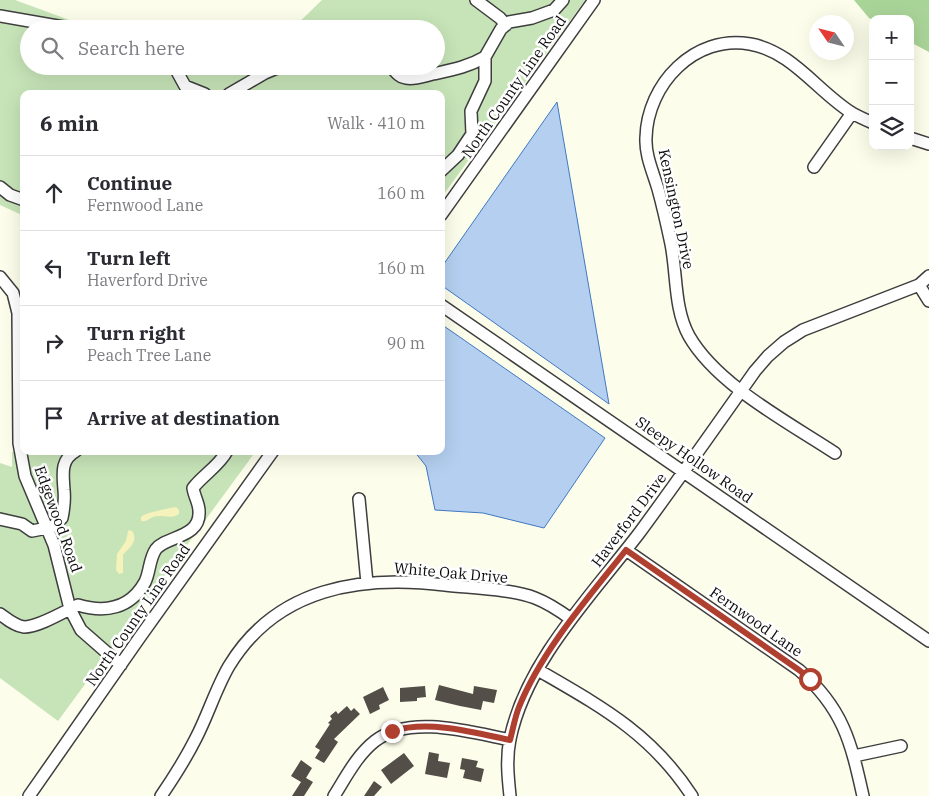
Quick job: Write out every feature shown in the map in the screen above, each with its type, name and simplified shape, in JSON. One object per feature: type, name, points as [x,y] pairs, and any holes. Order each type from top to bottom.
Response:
[{"type":"street","points":[[476,0],[500,18],[506,25]]},
{"type":"street","points":[[445,72],[476,62],[485,57],[501,30],[509,22],[532,18],[554,10],[563,0]]},
{"type":"street","name":"North County Line Road","points":[[445,209],[594,0]]},
{"type":"street","points":[[0,16],[23,20]]},
{"type":"street","name":"Kensington Drive","points":[[835,454],[741,391],[712,366],[689,335],[679,305],[674,260],[666,218],[647,153],[646,138],[648,121],[654,103],[667,78],[689,57],[704,48],[743,43],[765,48],[776,53],[852,113],[869,121]]},
{"type":"street","points":[[445,166],[458,155],[472,134],[471,111],[485,81],[485,57]]},
{"type":"street","points":[[179,75],[186,86],[196,90]]},
{"type":"street","points":[[236,90],[262,75]]},
{"type":"street","points":[[399,75],[412,79],[430,75]]},
{"type":"street","points":[[814,167],[852,113]]},
{"type":"street","points":[[914,139],[929,144]]},
{"type":"street","points":[[0,187],[10,195],[20,199]]},
{"type":"street","name":"Haverford Drive","points":[[510,796],[508,777],[510,740],[519,707],[538,670],[571,619],[685,471],[755,371],[784,342],[803,330],[919,285],[929,276]]},
{"type":"street","name":"Edgewood Road","points":[[0,277],[19,291],[20,448]]},
{"type":"street","points":[[919,285],[929,301]]},
{"type":"street","name":"Sleepy Hollow Road","points":[[445,308],[685,471],[929,641]]},
{"type":"street","name":"Edgewood Road","points":[[21,455],[25,476],[57,554],[70,608],[81,630],[121,666]]},
{"type":"street","points":[[0,518],[22,524],[32,531],[52,527],[62,518],[64,491],[62,471],[70,455]]},
{"type":"street","points":[[0,614],[17,625],[25,627],[46,620],[78,605],[89,608],[115,608],[133,597],[144,582],[157,548],[166,542],[175,540],[192,529],[200,512],[193,488],[224,455]]},
{"type":"street","name":"North County Line Road","points":[[29,796],[270,455]]},
{"type":"street","points":[[359,499],[367,583]]},
{"type":"street","name":"Fernwood Lane","points":[[626,550],[799,670],[819,688],[846,730],[863,796]]},
{"type":"street","name":"White Oak Drive","points":[[161,796],[175,776],[196,738],[228,667],[248,640],[272,618],[302,600],[332,589],[367,583],[433,584],[521,594],[542,602],[571,619]]},
{"type":"street","points":[[538,670],[589,699],[637,732],[666,762],[692,796]]},
{"type":"street","points":[[334,796],[360,756],[375,740],[392,731],[410,727],[430,726],[510,740]]},
{"type":"street","points":[[854,756],[901,746]]},
{"type":"green space","points":[[0,0],[15,0],[69,20],[20,20],[20,75],[445,75],[445,20],[301,20],[322,0],[585,0],[445,192],[445,90],[20,90],[20,214],[0,205]]},
{"type":"green space","points":[[854,0],[929,0],[929,52],[914,44],[914,15],[869,15],[869,18]]},
{"type":"green space","points":[[12,452],[20,452],[20,455],[253,455],[58,721],[0,678],[0,463],[12,467]]},
{"type":"sand","points":[[176,507],[179,510],[179,514],[176,516],[156,516],[146,521],[141,521],[141,517],[147,514]]},
{"type":"sand","points":[[128,531],[133,532],[134,542],[123,555],[123,573],[119,574],[116,570],[117,554],[126,541]]},
{"type":"water","points":[[557,102],[609,404],[445,288],[445,262]]},
{"type":"water","points":[[445,327],[605,438],[544,528],[483,513],[435,510],[426,466],[417,455],[445,455]]},
{"type":"building","points":[[439,685],[473,694],[474,686],[497,690],[494,703],[483,701],[481,710],[435,700]]},
{"type":"building","points":[[425,686],[426,697],[417,698],[417,701],[400,702],[400,688]]},
{"type":"building","points":[[383,687],[389,700],[379,705],[380,709],[370,714],[363,697]]},
{"type":"building","points":[[347,706],[351,711],[354,708],[360,714],[334,739],[338,742],[324,763],[315,758],[320,750],[315,747],[330,724],[328,723],[332,719],[330,716],[336,711],[338,714]]},
{"type":"building","points":[[429,752],[439,754],[438,761],[450,763],[447,778],[425,774]]},
{"type":"building","points":[[404,753],[414,766],[391,784],[381,770]]},
{"type":"building","points":[[462,758],[478,761],[476,767],[484,769],[481,782],[463,778],[465,770],[460,769]]},
{"type":"building","points":[[301,760],[312,768],[306,778],[313,782],[304,796],[292,796],[301,782],[291,776]]},
{"type":"building","points":[[374,781],[382,787],[374,796],[364,796]]},
{"type":"route","points":[[392,731],[410,727],[430,726],[510,740],[519,707],[538,670],[571,619],[626,550],[810,679]]}]
